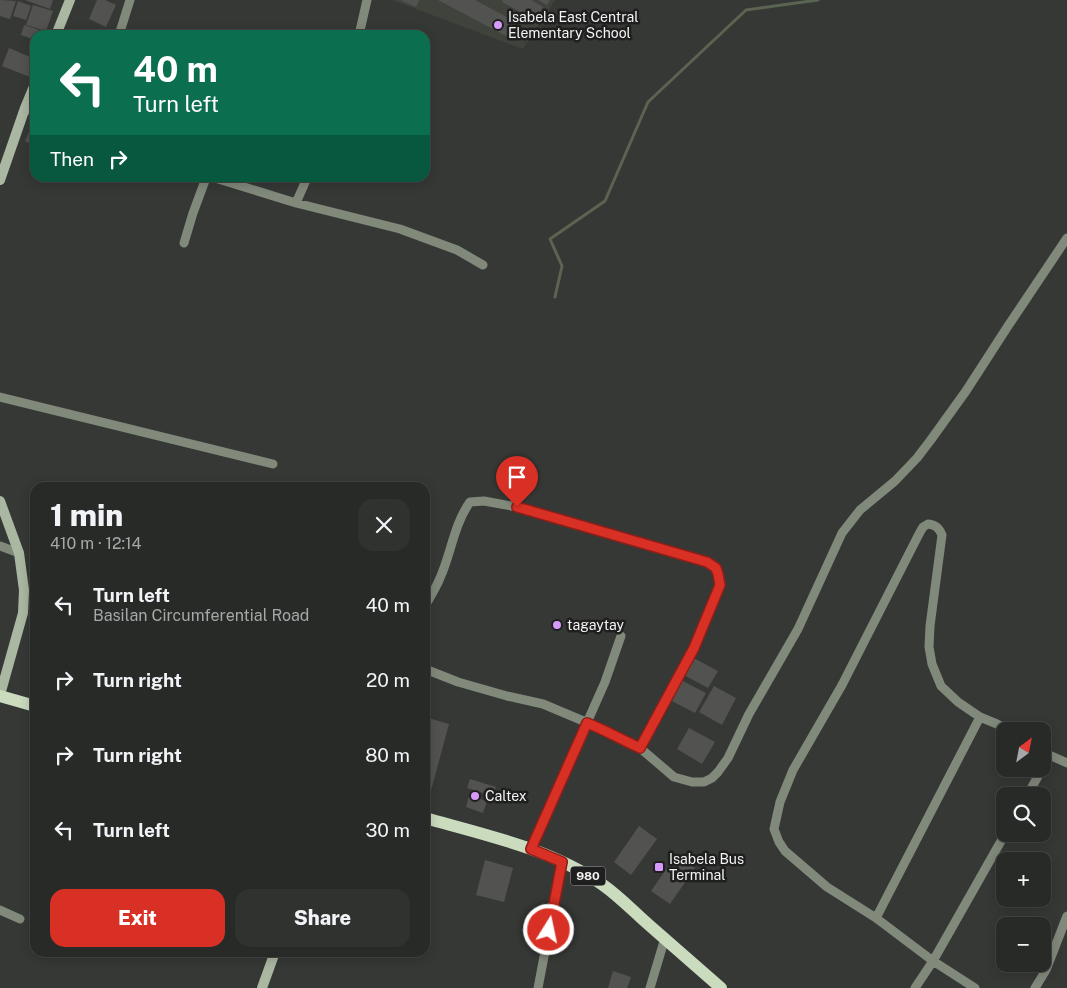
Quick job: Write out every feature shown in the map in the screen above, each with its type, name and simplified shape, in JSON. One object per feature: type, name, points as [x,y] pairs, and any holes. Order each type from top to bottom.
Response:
[{"type":"main road","points":[[0,695],[30,704]]},
{"type":"main road","name":"980","points":[[430,819],[531,849],[582,872],[603,886],[721,988]]},
{"type":"street","points":[[58,30],[70,0]]},
{"type":"street","points":[[121,30],[130,0]]},
{"type":"street","points":[[360,30],[367,0]]},
{"type":"street","points":[[0,180],[30,96]]},
{"type":"street","points":[[25,108],[30,110]]},
{"type":"street","points":[[184,243],[205,182]]},
{"type":"street","points":[[228,182],[296,203],[400,230],[457,250],[483,264]]},
{"type":"street","points":[[296,203],[306,182]]},
{"type":"street","points":[[430,671],[458,682],[543,704],[600,728],[640,748],[674,777],[692,782],[704,782],[712,778],[728,758],[749,714],[798,629],[842,533],[860,510],[895,481],[930,441],[966,391],[1067,238]]},
{"type":"street","points":[[0,397],[273,464]]},
{"type":"street","points":[[0,501],[19,553],[24,590],[23,613],[0,695]]},
{"type":"street","points":[[430,597],[440,578],[465,508],[470,502],[484,501],[517,507],[712,565],[716,568],[720,585],[694,648],[640,748]]},
{"type":"street","points":[[975,988],[932,960],[876,918],[827,887],[784,851],[774,828],[780,802],[793,770],[842,685],[919,534],[923,527],[928,524],[935,525],[942,535],[930,626],[929,647],[932,664],[941,686],[958,702],[980,717],[996,724]]},
{"type":"street","points":[[0,546],[19,553]]},
{"type":"street","points":[[531,849],[605,682],[622,636]]},
{"type":"street","points":[[876,918],[980,717]]},
{"type":"street","points":[[1058,758],[1067,754]]},
{"type":"street","points":[[1051,755],[1067,763]]},
{"type":"street","points":[[915,988],[1000,842]]},
{"type":"street","points":[[538,988],[562,862]]},
{"type":"street","points":[[0,910],[20,919]]},
{"type":"street","points":[[1035,988],[1046,970],[1067,916]]},
{"type":"street","points":[[650,988],[665,938]]},
{"type":"street","points":[[262,988],[273,957]]},
{"type":"shaded area","name":"Isabela East Central Elementary School","points":[[392,0],[555,0],[523,49]]},
{"type":"building","points":[[0,0],[16,1],[10,19],[0,16]]},
{"type":"building","points":[[25,0],[53,0],[50,9]]},
{"type":"building","points":[[97,0],[105,0],[116,5],[106,27],[89,19]]},
{"type":"building","points":[[400,0],[419,0],[416,7]]},
{"type":"building","points":[[438,0],[475,0],[514,21],[506,36]]},
{"type":"building","points":[[503,0],[531,0],[543,7],[536,20],[502,2]]},
{"type":"building","points":[[538,0],[550,0],[547,5]]},
{"type":"building","points":[[18,1],[31,6],[26,20],[13,16]]},
{"type":"building","points":[[33,5],[53,11],[46,30],[26,25]]},
{"type":"building","points":[[24,25],[39,30],[30,30],[30,38],[21,35]]},
{"type":"building","points":[[9,48],[30,57],[30,77],[2,66]]},
{"type":"building","points":[[30,130],[30,144],[25,141]]},
{"type":"building","points":[[692,657],[718,671],[708,688],[682,674]]},
{"type":"building","points":[[679,679],[706,693],[695,713],[668,699]]},
{"type":"building","points":[[714,686],[736,698],[722,725],[699,712]]},
{"type":"building","points":[[430,718],[449,724],[430,794]]},
{"type":"building","points":[[689,728],[715,742],[702,764],[677,749]]},
{"type":"building","points":[[470,779],[496,787],[493,796],[467,788]]},
{"type":"building","points":[[469,796],[487,801],[483,813],[466,807]]},
{"type":"building","points":[[639,826],[657,839],[631,875],[614,862]]},
{"type":"building","points":[[676,855],[695,868],[670,904],[651,891]]},
{"type":"building","points":[[485,860],[513,868],[504,902],[476,895]]},
{"type":"building","points":[[613,971],[631,977],[627,988],[608,988]]},
{"type":"waterway","points":[[555,297],[562,266],[550,239],[605,201],[648,102],[746,10],[818,0]]},
{"type":"place","name":"Isabela East Central Elementary School","points":[[498,25]]},
{"type":"place","name":"tagaytay","points":[[557,625]]},
{"type":"place","name":"Caltex","points":[[475,796]]},
{"type":"place","name":"Isabela Bus Terminal","points":[[659,867]]},
{"type":"route","points":[[517,507],[707,562],[716,568],[720,585],[694,648],[640,748],[587,723],[531,849],[562,862],[549,930]]}]
